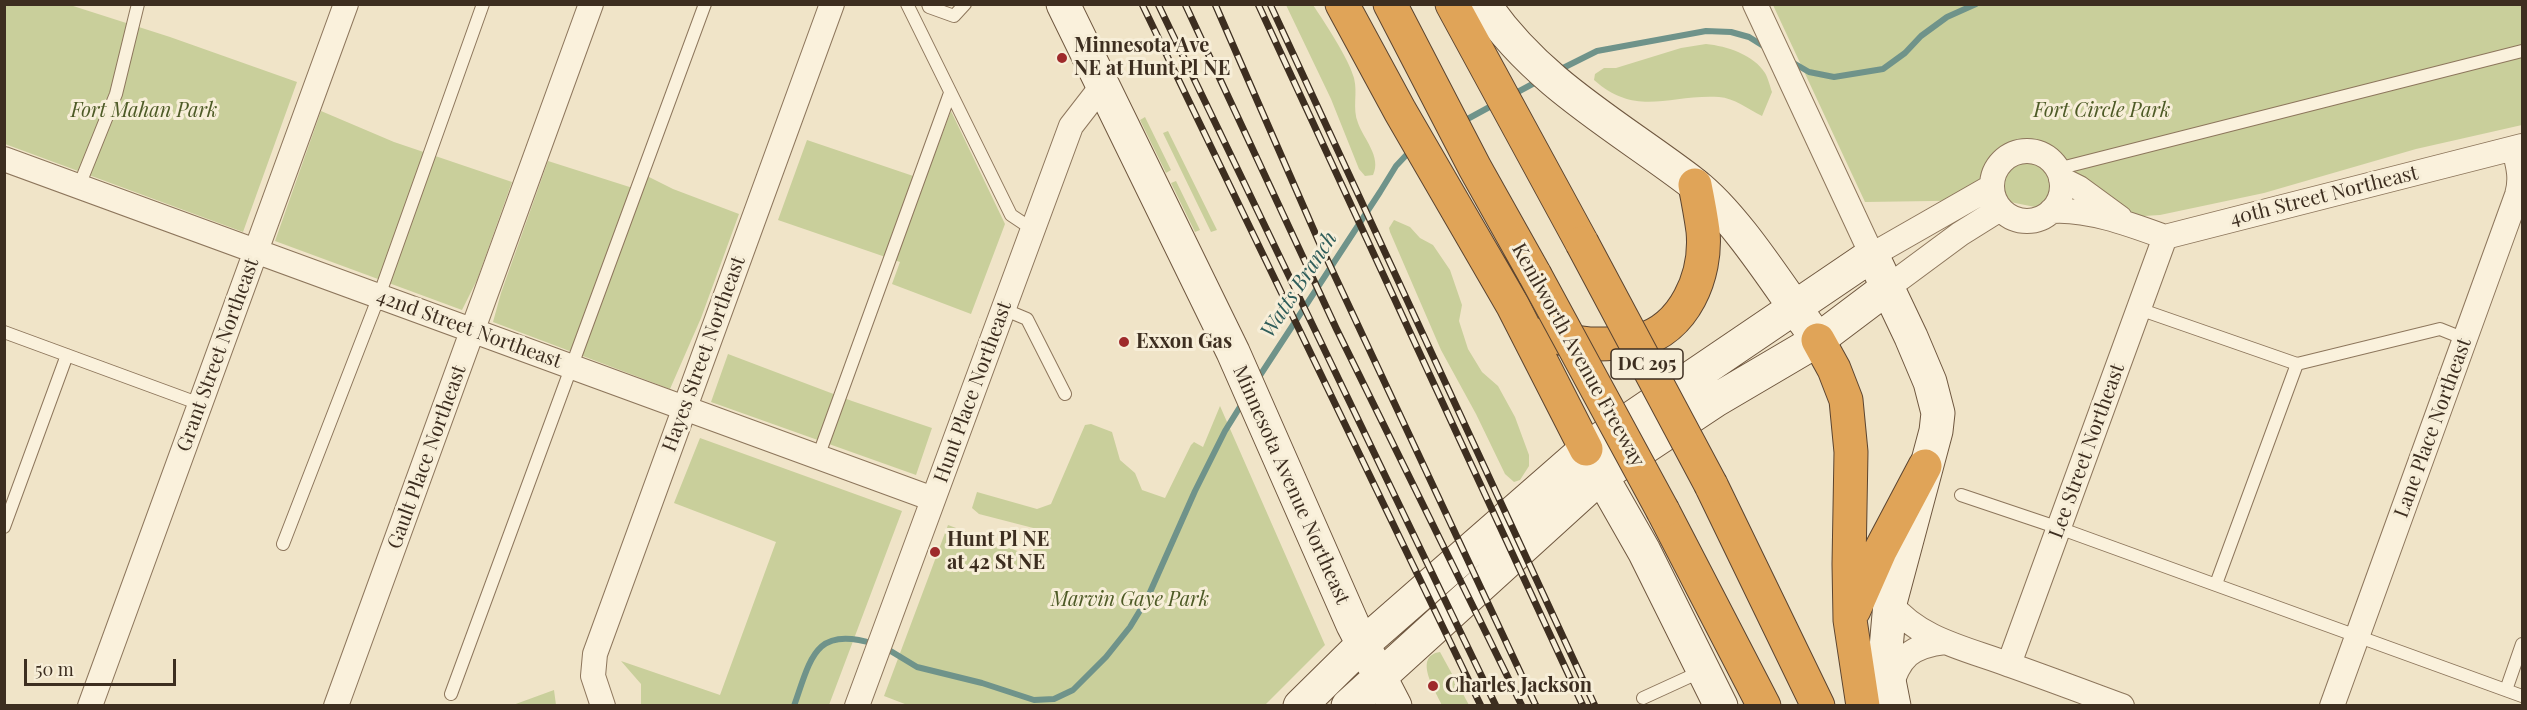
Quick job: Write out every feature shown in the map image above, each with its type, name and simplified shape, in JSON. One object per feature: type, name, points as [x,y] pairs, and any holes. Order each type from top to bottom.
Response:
[{"type":"highway","points":[[1342,4],[1400,111],[1513,306],[1586,448]]},
{"type":"highway","name":"Kenilworth Avenue Freeway","points":[[1390,4],[1475,168],[1663,511],[1764,705]]},
{"type":"highway","name":"DC 295","points":[[1452,4],[1711,485],[1818,705]]},
{"type":"highway","points":[[1513,306],[1533,323],[1556,337],[1596,345],[1638,341],[1666,325],[1690,297],[1698,282],[1703,239],[1695,185]]},
{"type":"highway","points":[[1818,340],[1834,369],[1846,400],[1851,452],[1850,620],[1882,700]]},
{"type":"highway","points":[[1850,620],[1880,551],[1926,466]]},
{"type":"main road","name":"Minnesota Avenue Northeast","points":[[1063,4],[1262,415],[1317,544],[1363,644],[1395,705]]},
{"type":"main road","points":[[1484,4],[1517,47],[1540,70],[1586,108],[1695,185],[1733,225],[1818,340]]},
{"type":"main road","points":[[1300,705],[1363,644],[1586,448],[1872,255],[1911,337],[1936,399],[1938,413],[1936,431],[1890,603],[1882,700]]},
{"type":"main road","points":[[1348,705],[1600,477],[1716,400],[1818,340],[1887,288]]},
{"type":"main road","points":[[1586,448],[1600,477],[1644,551],[1721,705]]},
{"type":"street","name":"Grant Street Northeast","points":[[90,705],[346,4]]},
{"type":"street","name":"Gault Place Northeast","points":[[336,705],[591,4]]},
{"type":"street","name":"Hayes Street Northeast","points":[[603,705],[593,676],[595,654],[832,4]]},
{"type":"street","points":[[1755,4],[1872,255],[1996,198]]},
{"type":"street","name":"Hunt Place Northeast","points":[[861,694],[1071,126],[1102,86]]},
{"type":"street","name":"Lane Place Northeast","points":[[2332,705],[2465,339],[2510,228],[2520,182],[2518,148]]},
{"type":"street","name":"40th Street Northeast","points":[[2165,237],[2518,148]]},
{"type":"street","points":[[2059,174],[2061,191],[2051,211],[2042,218],[2031,221],[2008,216],[1996,198],[1993,175],[1999,165],[2007,157],[2018,152],[2030,151],[2050,160],[2059,174],[2127,223]]},
{"type":"street","name":"42nd Street Northeast","points":[[4,159],[933,499]]},
{"type":"street","points":[[1887,288],[1960,234],[1996,198]]},
{"type":"street","points":[[2051,211],[2065,210],[2127,223],[2165,237]]},
{"type":"street","name":"Lee Street Northeast","points":[[2009,664],[2165,237]]},
{"type":"street","points":[[1890,603],[1899,615],[1911,624],[1945,642],[2122,705]]},
{"type":"street","points":[[1882,700],[1895,671],[1914,650],[1926,644],[1945,642]]},
{"type":"lane","points":[[79,186],[116,94],[138,4]]},
{"type":"lane","points":[[283,544],[379,296],[483,4]]},
{"type":"lane","points":[[452,694],[705,4]]},
{"type":"lane","points":[[907,4],[1011,215],[1032,229]]},
{"type":"lane","points":[[928,4],[929,7],[954,16],[965,4]]},
{"type":"lane","points":[[2059,174],[2523,51]]},
{"type":"lane","points":[[818,457],[950,93]]},
{"type":"lane","points":[[1004,309],[1027,319],[1065,394]]},
{"type":"lane","points":[[2139,309],[2297,364],[2440,329],[2465,339]]},
{"type":"lane","points":[[4,332],[200,404]]},
{"type":"lane","points":[[4,527],[67,355]]},
{"type":"lane","points":[[2216,584],[2297,364]]},
{"type":"lane","points":[[1961,495],[2216,584],[2523,696]]},
{"type":"lane","points":[[2506,690],[2523,644]]},
{"type":"lane","points":[[1643,698],[1703,670]]},
{"type":"green space","name":"Fort Mahan Park","points":[[4,5],[70,5],[170,37],[297,82],[243,232],[5,144]]},
{"type":"green space","points":[[1286,5],[1313,5],[1347,60],[1355,84],[1356,117],[1374,155],[1373,175],[1365,176],[1359,169],[1331,99]]},
{"type":"green space","name":"Fort Circle Park","points":[[1773,5],[2522,5],[2522,125],[2416,149],[2264,193],[2160,215],[2095,219],[2000,200],[1865,202]]},
{"type":"green space","points":[[1706,44],[1739,52],[1760,67],[1766,75],[1772,92],[1762,116],[1736,102],[1719,97],[1654,102],[1625,98],[1610,92],[1594,80],[1595,74],[1604,68],[1616,68],[1681,48]]},
{"type":"green space","points":[[321,111],[394,142],[512,182],[477,280],[462,310],[275,241]]},
{"type":"green space","points":[[951,111],[1005,224],[971,314],[892,284],[900,262],[778,220],[807,140],[925,180]]},
{"type":"green space","points":[[1145,117],[1171,170],[1166,173],[1140,120]]},
{"type":"green space","points":[[1168,131],[1217,230],[1211,232],[1163,133]]},
{"type":"green space","points":[[548,161],[639,190],[645,175],[673,189],[739,214],[701,318],[670,389],[493,322],[501,293]]},
{"type":"green space","points":[[1176,181],[1200,230],[1195,232],[1171,183]]},
{"type":"green space","points":[[1394,220],[1410,227],[1420,238],[1433,245],[1450,270],[1462,305],[1459,321],[1468,349],[1482,372],[1498,386],[1515,417],[1529,455],[1529,466],[1520,480],[1514,482],[1505,474],[1441,350],[1390,232],[1389,228]]},
{"type":"green space","points":[[728,354],[852,401],[932,428],[916,475],[711,402]]},
{"type":"green space","name":"Marvin Gaye Park","points":[[1220,406],[1325,645],[1265,705],[910,706],[884,696],[948,525],[1031,556],[1041,530],[979,514],[972,508],[977,492],[1037,509],[1051,504],[1085,425],[1091,424],[1112,432],[1120,460],[1135,473],[1142,490],[1165,498],[1191,445],[1194,442],[1203,447]]},
{"type":"green space","points":[[700,438],[902,511],[829,705],[641,705],[641,684],[621,661],[720,695],[776,542],[674,503]]},
{"type":"green space","points":[[1440,652],[1469,705],[1442,705],[1431,684],[1427,667],[1432,655]]},
{"type":"green space","points":[[554,690],[556,705],[513,705]]},
{"type":"waterway","name":"Watts Branch","points":[[1790,61],[1809,72],[1834,77],[1883,69],[1947,17],[1976,4]]},
{"type":"waterway","name":"Watts Branch","points":[[1557,71],[1597,51],[1706,31],[1731,32],[1749,37],[1765,47]]},
{"type":"waterway","name":"Watts Branch","points":[[1512,95],[1540,80]]},
{"type":"waterway","name":"Watts Branch","points":[[1462,122],[1495,104]]},
{"type":"waterway","name":"Watts Branch","points":[[1257,380],[1396,166],[1411,150]]},
{"type":"waterway","name":"Watts Branch","points":[[884,647],[917,667],[982,683],[1034,700],[1054,699],[1073,690],[1106,657],[1130,627],[1147,599],[1195,491],[1225,431],[1243,402]]},
{"type":"waterway","name":"Watts Branch","points":[[794,706],[811,660],[827,643],[839,639],[854,639],[874,644]]},
{"type":"railway","points":[[1142,4],[1481,706]]},
{"type":"railway","points":[[1158,4],[1496,706]]},
{"type":"railway","points":[[1185,4],[1336,328],[1522,706]]},
{"type":"railway","points":[[1215,4],[1319,242],[1536,706]]},
{"type":"railway","points":[[1258,4],[1583,706]]},
{"type":"railway","points":[[1270,4],[1595,706]]},
{"type":"place","name":"Minnesota Ave NE at Hunt Pl NE","points":[[1062,58]]},
{"type":"place","name":"Exxon Gas","points":[[1124,342]]},
{"type":"place","name":"Hunt Pl NE at 42 St NE","points":[[935,552]]},
{"type":"place","name":"Charles Jackson","points":[[1433,686]]}]
